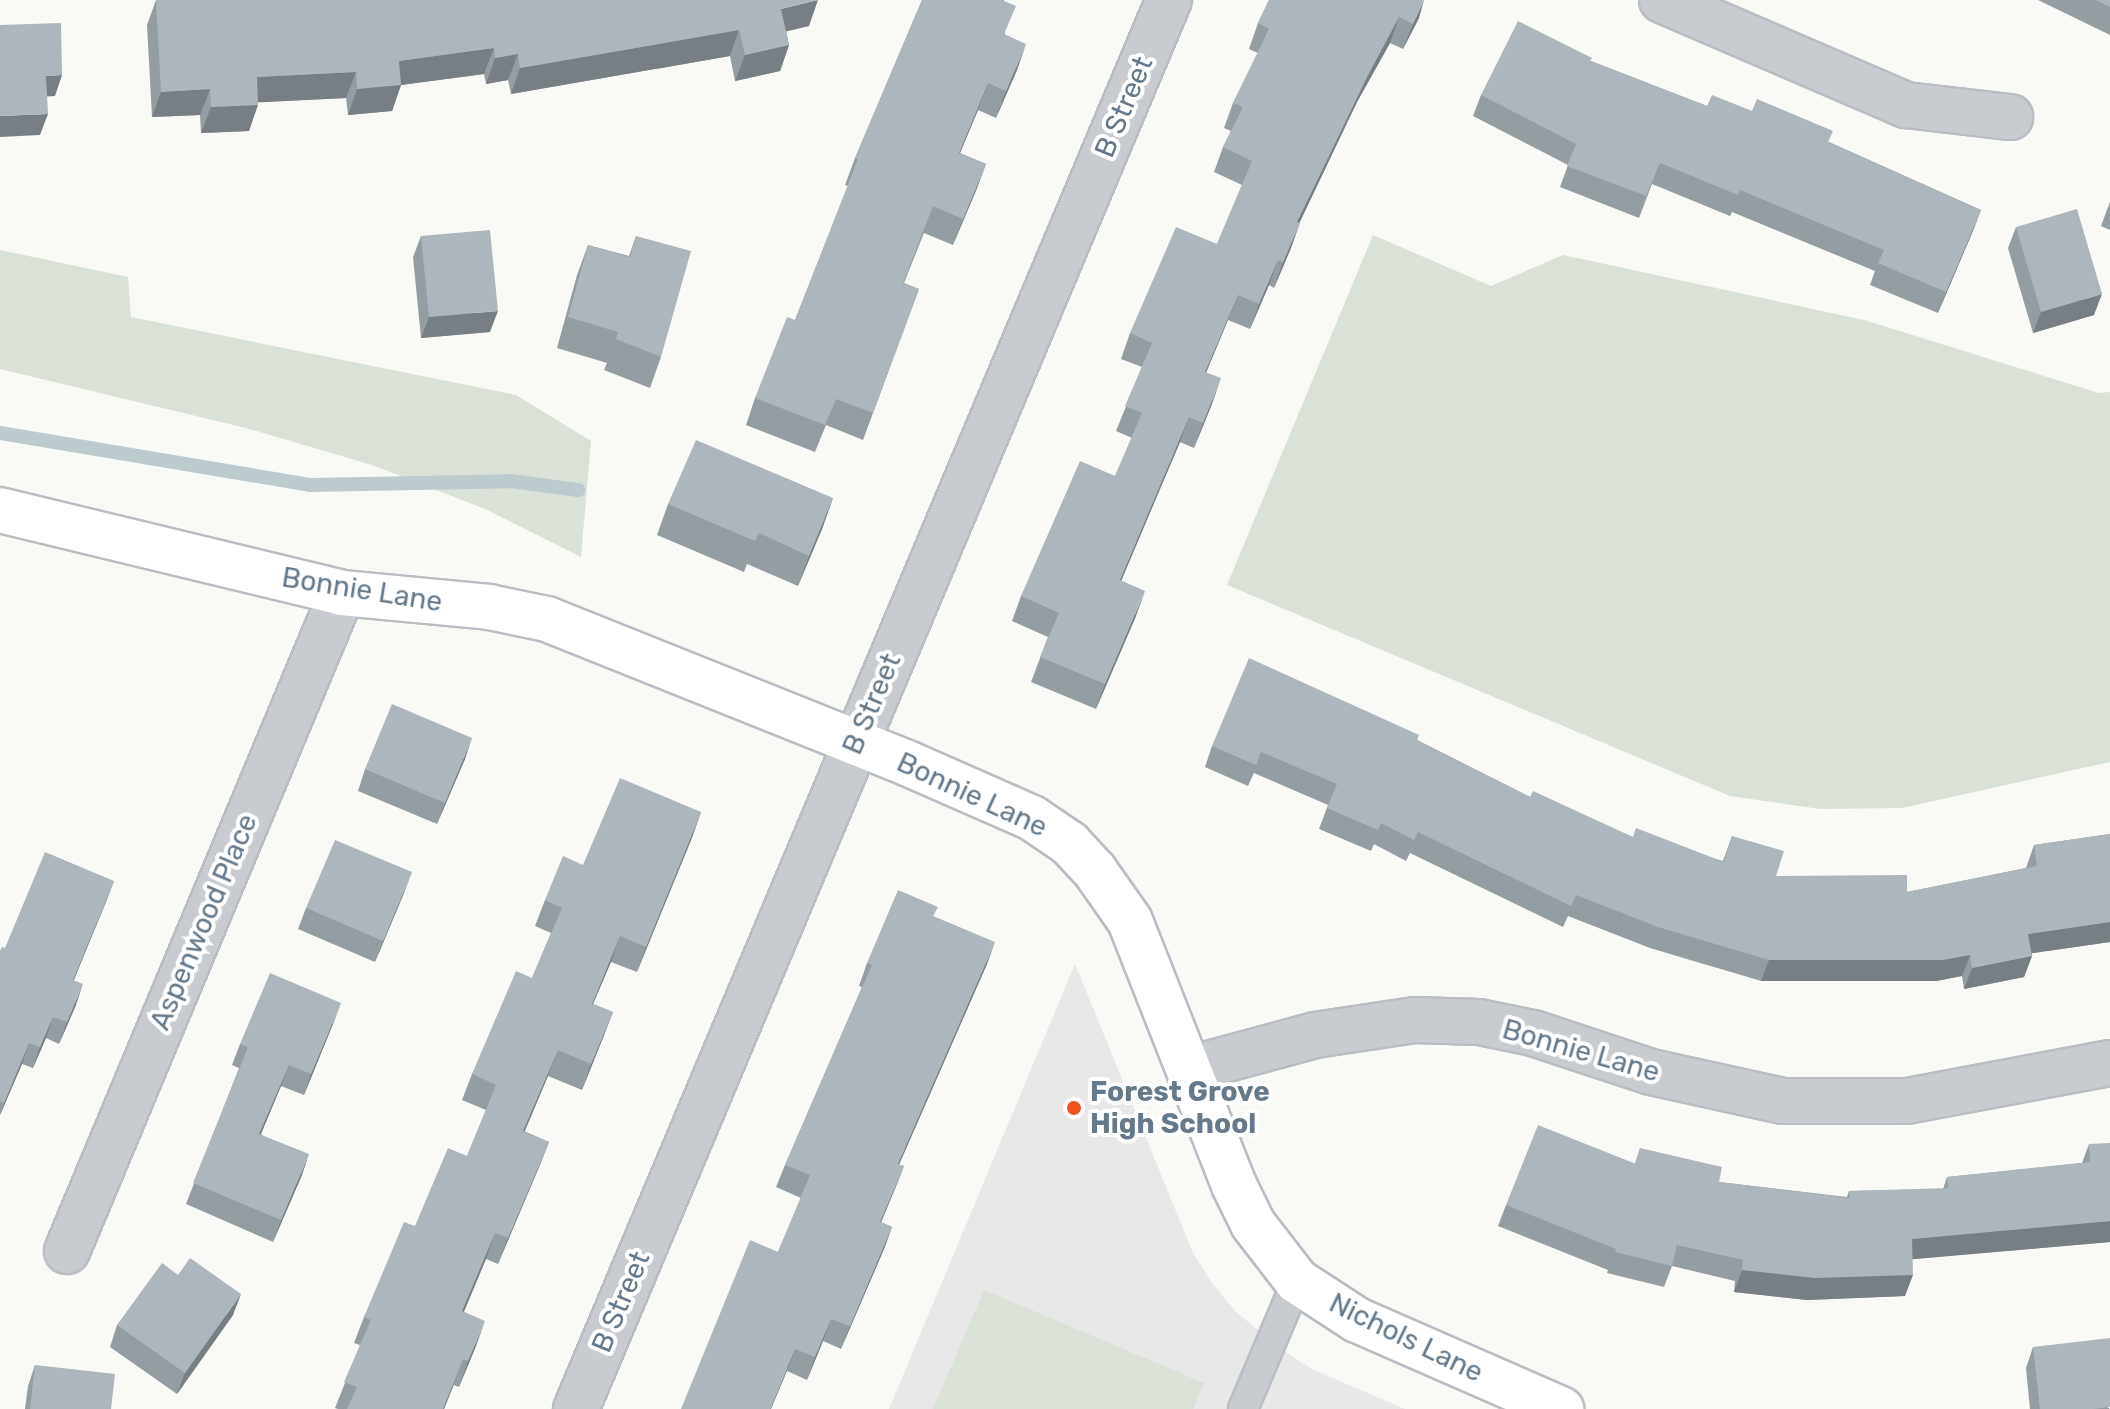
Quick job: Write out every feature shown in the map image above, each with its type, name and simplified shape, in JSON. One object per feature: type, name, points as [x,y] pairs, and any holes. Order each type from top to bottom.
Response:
[{"type":"street","name":"B Street","points":[[576,1409],[1169,0]]},
{"type":"street","points":[[1662,0],[1906,105],[2010,117]]},
{"type":"street","name":"Bonnie Lane","points":[[0,510],[342,593],[489,607],[547,619],[983,795],[1032,818],[1069,843],[1095,871],[1130,921],[1190,1069],[1315,1035],[1415,1020],[1479,1022],[1533,1033],[1651,1072],[1783,1101],[1907,1101],[2110,1063]]},
{"type":"street","name":"Aspenwood Place","points":[[67,1251],[342,593]]},
{"type":"street","name":"Nichols Lane","points":[[1190,1069],[1234,1185],[1253,1224],[1297,1281],[1357,1320],[1561,1409]]},
{"type":"lane","points":[[1243,1409],[1297,1281]]},
{"type":"shaded area","points":[[1373,235],[1491,286],[1563,255],[1864,320],[2099,393],[2110,392],[2110,762],[1902,808],[1820,809],[1730,796],[1227,585]]},
{"type":"shaded area","points":[[0,250],[128,277],[131,317],[516,395],[591,441],[581,557],[485,509],[372,465],[246,428],[0,369]]},
{"type":"shaded area","name":"Forest Grove High School","points":[[1075,964],[1193,1253],[1212,1283],[1237,1313],[1291,1356],[1312,1369],[1405,1409],[889,1409]]},
{"type":"shaded area","points":[[984,1290],[1204,1383],[1193,1409],[933,1409]]},
{"type":"building","points":[[156,0],[818,0],[781,9],[789,45],[745,55],[739,30],[520,68],[518,54],[495,58],[494,48],[399,61],[401,85],[357,89],[356,72],[257,77],[258,105],[211,107],[210,89],[161,92]]},
{"type":"building","points":[[922,0],[1002,0],[1016,6],[1004,34],[1026,44],[1006,91],[988,83],[959,153],[986,164],[963,219],[933,206],[903,283],[919,289],[873,413],[836,399],[825,425],[755,398],[787,317],[795,320],[858,159],[855,158]]},
{"type":"building","points":[[1269,0],[1424,0],[1413,24],[1399,17],[1297,222],[1300,223],[1283,262],[1278,260],[1259,304],[1238,295],[1205,372],[1221,378],[1203,423],[1189,417],[1120,580],[1145,591],[1105,684],[1040,657],[1059,613],[1021,596],[1080,461],[1115,476],[1142,413],[1125,406],[1152,343],[1130,333],[1176,227],[1217,244],[1252,161],[1223,147],[1243,107],[1233,103],[1269,29],[1258,23]]},
{"type":"building","points":[[2096,0],[2110,0],[2110,7]]},
{"type":"building","points":[[1518,21],[1592,58],[1590,61],[1707,106],[1712,95],[1752,111],[1757,99],[1833,131],[1828,142],[1981,210],[1946,292],[1878,263],[1884,250],[1740,190],[1738,195],[1660,163],[1646,196],[1567,166],[1576,144],[1481,95]]},
{"type":"building","points":[[61,23],[62,75],[46,76],[48,114],[0,116],[0,25]]},
{"type":"building","points":[[2077,209],[2102,294],[2041,312],[2016,227]]},
{"type":"building","points":[[490,230],[498,311],[429,317],[421,236]]},
{"type":"building","points":[[636,236],[691,251],[661,357],[616,339],[618,332],[568,317],[588,245],[630,257]]},
{"type":"building","points":[[696,440],[833,498],[809,556],[759,533],[755,541],[668,504]]},
{"type":"building","points":[[1249,658],[1419,735],[1417,740],[1530,797],[1533,791],[1633,837],[1636,828],[1724,862],[1732,836],[1784,851],[1776,876],[1907,875],[1907,892],[2037,866],[2034,845],[2110,834],[2110,922],[2028,934],[2032,956],[1972,968],[1970,955],[1943,960],[1769,960],[1658,927],[1576,895],[1571,906],[1418,832],[1414,840],[1381,823],[1378,830],[1327,808],[1337,784],[1261,752],[1256,765],[1212,746]]},
{"type":"building","points":[[392,704],[472,738],[445,803],[365,769]]},
{"type":"building","points":[[620,778],[701,812],[646,947],[620,936],[592,1004],[613,1012],[591,1064],[558,1050],[523,1131],[549,1142],[508,1238],[495,1233],[462,1311],[485,1321],[468,1361],[463,1359],[443,1409],[347,1409],[357,1387],[344,1382],[371,1320],[364,1317],[404,1222],[415,1226],[448,1148],[467,1156],[496,1085],[472,1074],[516,971],[532,978],[562,908],[545,900],[563,856],[583,865]]},
{"type":"building","points":[[335,840],[412,872],[383,941],[306,908]]},
{"type":"building","points":[[45,852],[114,881],[73,980],[83,984],[67,1022],[53,1017],[40,1047],[29,1043],[4,1103],[0,1101],[0,951],[2,947],[5,948]]},
{"type":"building","points":[[898,890],[938,907],[933,916],[995,942],[898,1164],[904,1166],[880,1222],[892,1227],[850,1326],[831,1319],[815,1357],[795,1349],[770,1409],[681,1409],[750,1240],[778,1252],[810,1175],[785,1165],[872,965],[867,963]]},
{"type":"building","points":[[270,973],[341,1003],[311,1074],[289,1065],[259,1134],[309,1154],[281,1220],[193,1183],[248,1047],[240,1044]]},
{"type":"building","points":[[1538,1125],[1636,1164],[1640,1148],[1722,1167],[1719,1182],[1850,1198],[1849,1191],[1948,1188],[1947,1177],[2090,1162],[2089,1144],[2110,1143],[2110,1221],[1912,1239],[1913,1275],[1815,1278],[1742,1270],[1743,1260],[1677,1245],[1672,1266],[1615,1252],[1616,1249],[1506,1205]]},
{"type":"building","points":[[190,1258],[241,1294],[185,1373],[117,1325],[162,1263],[178,1275]]},
{"type":"building","points":[[2110,1338],[2110,1407],[2040,1409],[2033,1347]]},
{"type":"building","points":[[35,1365],[115,1374],[111,1409],[30,1409]]},
{"type":"waterway","points":[[0,433],[310,485],[511,481],[578,490]]},
{"type":"place","name":"Forest Grove High School","points":[[1074,1108]]}]
